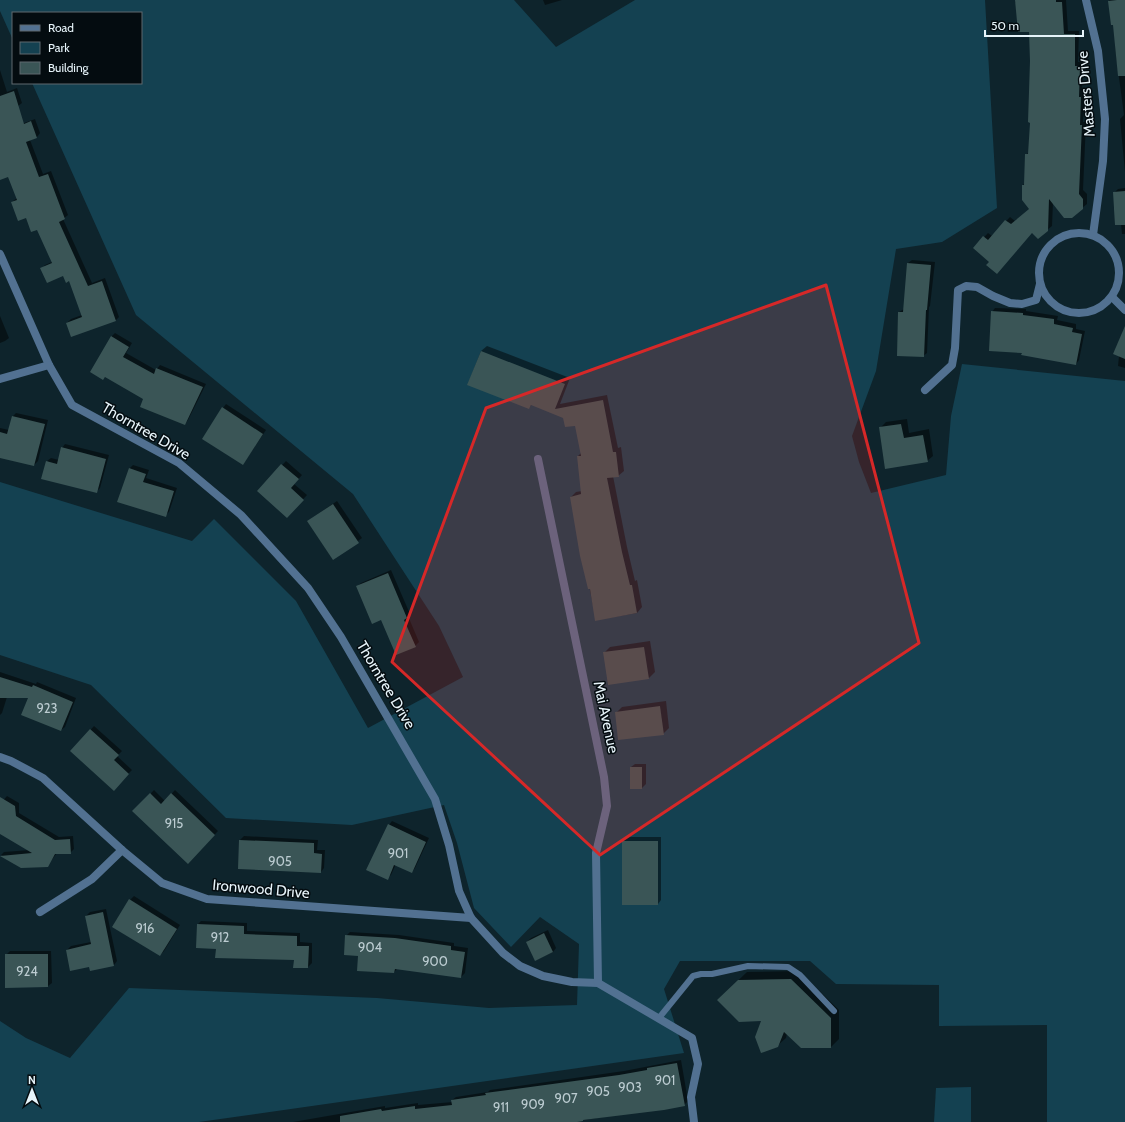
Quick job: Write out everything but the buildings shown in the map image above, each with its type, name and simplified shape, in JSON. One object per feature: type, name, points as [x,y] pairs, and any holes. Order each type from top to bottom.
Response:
[{"type":"street","name":"Masters Drive","points":[[1086,0],[1098,51],[1105,119],[1104,161],[1093,235]]},
{"type":"street","points":[[1080,232],[1093,235],[1108,245],[1118,261],[1120,273],[1118,286],[1112,297],[1103,306],[1092,312],[1079,314],[1066,312],[1054,306],[1046,296],[1040,284],[1038,272],[1041,260],[1047,248],[1056,240],[1067,234],[1080,232]]},
{"type":"street","name":"Thorntree Drive","points":[[0,254],[49,365],[72,405],[179,463],[241,516],[308,588],[341,637],[435,799],[449,845],[459,891],[471,918],[503,953],[520,966],[543,976],[572,982],[598,983],[692,1038],[698,1064],[691,1097],[694,1122]]},
{"type":"street","points":[[926,390],[952,365],[958,290],[966,286],[977,287],[993,296],[1010,302],[1022,304],[1036,300],[1040,284]]},
{"type":"street","points":[[1112,297],[1125,310]]},
{"type":"street","points":[[0,380],[49,365]]},
{"type":"street","name":"Mai Avenue","points":[[538,458],[604,777],[607,806],[596,853],[598,983]]},
{"type":"street","name":"Ironwood Drive","points":[[0,757],[11,761],[43,778],[122,850],[162,883],[207,899],[471,918]]},
{"type":"street","points":[[40,912],[92,879],[122,850]]},
{"type":"lane","points":[[659,1018],[693,976],[712,974],[748,966],[788,967],[800,975],[834,1011]]},
{"type":"highlighted area","points":[[826,285],[919,643],[600,855],[392,662],[486,408]]},
{"type":"green space","points":[[0,0],[514,0],[556,47],[635,0],[985,0],[997,208],[942,242],[896,249],[876,371],[852,436],[859,462],[871,493],[946,475],[951,416],[962,364],[1125,381],[1125,1122],[1047,1122],[1047,1025],[939,1026],[939,985],[836,984],[810,961],[680,961],[664,989],[684,1053],[199,1122],[0,1122],[0,1021],[26,1038],[70,1058],[129,988],[377,998],[489,1008],[577,1005],[579,944],[540,917],[511,947],[474,908],[457,843],[444,805],[352,825],[226,818],[91,685],[0,655],[0,482],[192,541],[214,519],[296,601],[368,728],[463,677],[439,626],[353,494],[136,315],[32,84],[142,84],[142,12],[12,12],[12,38],[0,11]]},
{"type":"green space","points":[[971,1087],[971,1122],[934,1122],[936,1088]]}]
